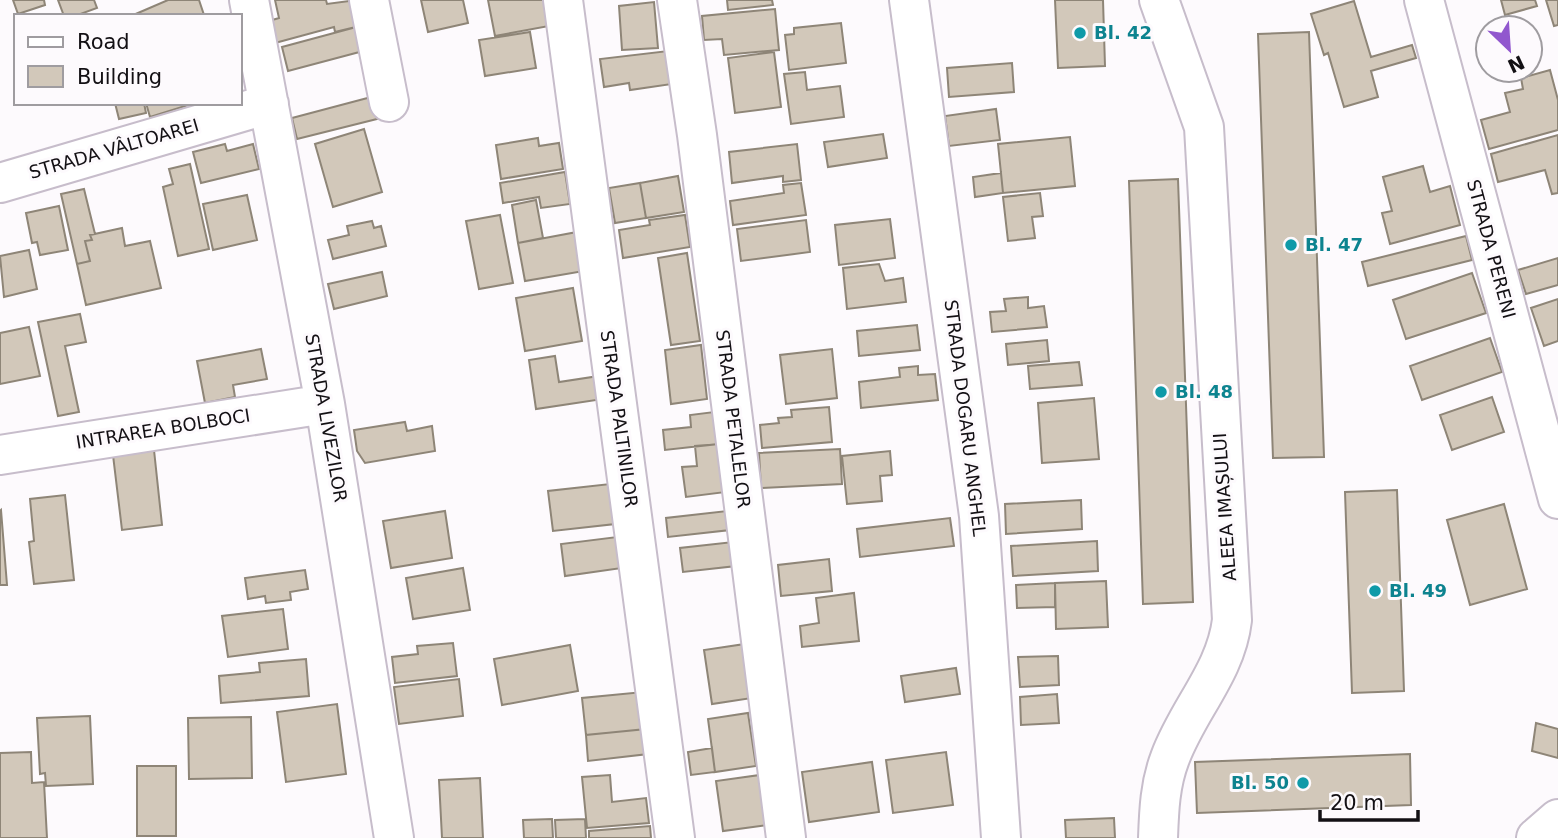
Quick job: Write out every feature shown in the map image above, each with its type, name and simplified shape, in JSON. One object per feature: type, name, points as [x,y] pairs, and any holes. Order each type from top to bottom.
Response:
[{"type":"street","name":"STRADA LIVEZILOR","points":[[249,0],[325,404],[394,838]]},
{"type":"street","points":[[369,0],[389,102]]},
{"type":"street","name":"STRADA PALTINILOR","points":[[563,0],[675,838]]},
{"type":"street","name":"STRADA PETALELOR","points":[[677,0],[697,135],[786,838]]},
{"type":"street","name":"STRADA DOGARU ANGHEL","points":[[909,0],[979,516],[1001,838]]},
{"type":"street","name":"ALEEA IMAȘULUI","points":[[1158,838],[1159,804],[1171,755],[1228,648],[1232,620],[1204,127],[1159,0]]},
{"type":"street","name":"STRADA PERENI","points":[[1424,0],[1558,499]]},
{"type":"street","name":"STRADA VÂLTOAREI","points":[[0,183],[269,104]]},
{"type":"street","name":"INTRAREA BOLBOCI","points":[[0,454],[325,404]]},
{"type":"street","points":[[1536,838],[1558,819]]},
{"type":"building","points":[[13,0],[44,0],[45,5],[18,14]]},
{"type":"building","points":[[58,0],[94,0],[97,8],[80,14],[63,14]]},
{"type":"building","points":[[168,0],[199,0],[204,14],[136,14]]},
{"type":"building","points":[[275,0],[326,0],[327,4],[357,0],[364,25],[335,32],[334,27],[275,43],[269,21],[279,18]]},
{"type":"building","points":[[421,0],[463,0],[468,23],[428,32]]},
{"type":"building","points":[[488,0],[544,0],[549,26],[495,36]]},
{"type":"building","points":[[727,0],[772,0],[773,5],[728,10]]},
{"type":"building","name":"Bl. 42","points":[[1055,0],[1103,0],[1105,66],[1058,68]]},
{"type":"building","points":[[1501,0],[1535,0],[1537,6],[1505,14]]},
{"type":"building","points":[[1546,0],[1558,0],[1558,25],[1554,26]]},
{"type":"building","points":[[1354,1],[1371,57],[1412,45],[1416,58],[1371,71],[1378,97],[1344,107],[1328,53],[1324,55],[1311,14]]},
{"type":"building","points":[[654,2],[658,48],[622,50],[619,6]]},
{"type":"building","points":[[775,9],[779,50],[724,55],[722,39],[704,40],[702,16]]},
{"type":"building","points":[[841,23],[846,63],[789,70],[785,35],[794,34],[794,28]]},
{"type":"building","points":[[360,26],[367,50],[288,71],[282,47]]},
{"type":"building","points":[[530,32],[536,68],[485,76],[479,40]]},
{"type":"building","name":"Bl. 47","points":[[1309,32],[1324,457],[1273,458],[1258,34]]},
{"type":"building","points":[[668,51],[672,84],[630,90],[629,83],[604,87],[600,59]]},
{"type":"building","points":[[774,52],[781,107],[735,113],[728,58]]},
{"type":"building","points":[[1012,63],[1014,92],[949,97],[947,68]]},
{"type":"building","points":[[1550,70],[1558,100],[1558,130],[1489,149],[1481,120],[1510,112],[1505,93],[1523,89],[1522,84],[1544,84],[1544,72]]},
{"type":"building","points":[[805,72],[807,90],[840,86],[844,117],[791,124],[784,74]]},
{"type":"building","points":[[375,96],[381,118],[297,139],[292,118]]},
{"type":"building","points":[[116,105],[144,105],[146,113],[119,119]]},
{"type":"building","points":[[147,105],[189,105],[150,117]]},
{"type":"building","points":[[996,109],[1000,140],[949,146],[945,116]]},
{"type":"building","points":[[364,129],[382,192],[333,207],[315,144]]},
{"type":"building","points":[[883,134],[887,158],[828,167],[824,142]]},
{"type":"building","points":[[1558,135],[1558,193],[1552,194],[1545,170],[1498,182],[1491,154]]},
{"type":"building","points":[[1070,137],[1075,186],[1003,193],[998,144]]},
{"type":"building","points":[[538,138],[539,146],[559,143],[563,169],[501,179],[496,145]]},
{"type":"building","points":[[225,144],[227,151],[253,144],[259,169],[201,183],[193,152]]},
{"type":"building","points":[[797,144],[801,180],[783,182],[783,176],[732,183],[729,152]]},
{"type":"building","points":[[190,164],[209,249],[178,256],[163,187],[173,184],[169,169]]},
{"type":"building","points":[[1423,166],[1430,192],[1450,186],[1460,225],[1390,244],[1382,213],[1392,211],[1383,177]]},
{"type":"building","points":[[565,172],[570,204],[541,208],[539,197],[503,203],[500,183]]},
{"type":"building","points":[[1001,173],[1003,193],[975,197],[973,177]]},
{"type":"building","points":[[678,176],[684,212],[646,218],[640,183]]},
{"type":"building","name":"Bl. 48","points":[[1178,179],[1193,602],[1143,604],[1129,181]]},
{"type":"building","points":[[640,183],[646,218],[615,223],[609,188]]},
{"type":"building","points":[[801,183],[806,215],[733,225],[730,201],[784,193],[783,185]]},
{"type":"building","points":[[84,189],[95,234],[90,235],[92,240],[85,241],[90,261],[77,264],[61,194]]},
{"type":"building","points":[[1040,193],[1043,216],[1032,217],[1035,238],[1008,241],[1003,197]]},
{"type":"building","points":[[247,195],[257,240],[213,250],[203,204]]},
{"type":"building","points":[[536,200],[543,238],[518,243],[512,205]]},
{"type":"building","points":[[59,206],[68,250],[40,255],[37,242],[32,243],[26,213]]},
{"type":"building","points":[[500,215],[513,283],[479,289],[466,221]]},
{"type":"building","points":[[685,215],[690,247],[623,258],[619,230],[650,225],[649,220]]},
{"type":"building","points":[[890,219],[895,258],[839,265],[835,225]]},
{"type":"building","points":[[806,220],[810,252],[741,261],[737,229]]},
{"type":"building","points":[[372,221],[374,228],[381,226],[386,246],[333,259],[328,240],[349,235],[347,226]]},
{"type":"building","points":[[122,228],[125,246],[150,241],[161,288],[86,305],[77,264],[90,261],[85,241],[92,240],[90,235]]},
{"type":"building","points":[[577,232],[584,271],[525,281],[518,243]]},
{"type":"building","points":[[1466,236],[1472,260],[1368,286],[1362,262]]},
{"type":"building","points":[[29,250],[37,289],[4,297],[0,256]]},
{"type":"building","points":[[687,253],[700,341],[671,345],[658,258]]},
{"type":"building","points":[[1558,258],[1558,285],[1526,294],[1518,270]]},
{"type":"building","points":[[879,264],[885,281],[903,278],[906,302],[847,309],[843,268]]},
{"type":"building","points":[[382,272],[387,296],[334,309],[328,284]]},
{"type":"building","points":[[1472,273],[1486,313],[1406,339],[1393,300]]},
{"type":"building","points":[[573,288],[582,341],[525,351],[516,298]]},
{"type":"building","points":[[1028,297],[1028,308],[1044,306],[1047,327],[992,332],[990,312],[1006,311],[1004,299]]},
{"type":"building","points":[[1558,299],[1558,341],[1544,346],[1531,308]]},
{"type":"building","points":[[80,314],[86,342],[65,346],[79,412],[58,416],[38,322]]},
{"type":"building","points":[[917,325],[920,350],[859,356],[857,331]]},
{"type":"building","points":[[29,327],[40,376],[0,384],[0,333]]},
{"type":"building","points":[[1490,338],[1502,372],[1422,400],[1410,366]]},
{"type":"building","points":[[1047,340],[1049,361],[1008,365],[1006,344]]},
{"type":"building","points":[[701,345],[707,399],[671,404],[665,350]]},
{"type":"building","points":[[261,349],[267,379],[233,385],[235,397],[205,403],[197,361]]},
{"type":"building","points":[[832,349],[837,398],[786,404],[780,355]]},
{"type":"building","points":[[555,356],[559,382],[599,376],[603,399],[536,409],[529,360]]},
{"type":"building","points":[[1079,362],[1082,385],[1030,389],[1028,366]]},
{"type":"building","points":[[918,366],[918,375],[935,374],[938,400],[861,408],[859,382],[900,377],[899,368]]},
{"type":"building","points":[[1492,397],[1504,432],[1452,450],[1440,415]]},
{"type":"building","points":[[1094,398],[1099,459],[1042,463],[1038,403]]},
{"type":"building","points":[[829,407],[832,442],[762,448],[760,425],[779,423],[778,418],[792,417],[791,410]]},
{"type":"building","points":[[714,412],[718,444],[665,450],[663,430],[691,427],[690,415]]},
{"type":"building","points":[[405,422],[407,431],[432,426],[435,451],[365,463],[357,451],[354,430]]},
{"type":"building","points":[[720,444],[726,492],[686,497],[682,467],[697,466],[695,446]]},
{"type":"building","points":[[840,449],[842,484],[761,488],[759,453]]},
{"type":"building","points":[[154,450],[162,525],[122,530],[113,455]]},
{"type":"building","points":[[890,451],[892,475],[880,476],[882,501],[847,504],[842,456]]},
{"type":"building","points":[[610,484],[615,524],[553,531],[548,491]]},
{"type":"building","name":"Bl. 49","points":[[1397,490],[1404,691],[1352,693],[1345,492]]},
{"type":"building","points":[[65,495],[74,580],[34,584],[29,542],[34,541],[30,499]]},
{"type":"building","points":[[1081,500],[1082,529],[1006,534],[1005,504]]},
{"type":"building","points":[[1504,504],[1527,589],[1470,605],[1447,520]]},
{"type":"building","points":[[1,510],[7,585],[0,585]]},
{"type":"building","points":[[445,511],[452,558],[391,568],[383,521]]},
{"type":"building","points":[[727,511],[730,530],[668,537],[666,518]]},
{"type":"building","points":[[950,518],[954,546],[860,557],[857,529]]},
{"type":"building","points":[[625,536],[629,567],[565,576],[561,544]]},
{"type":"building","points":[[1097,541],[1098,571],[1013,576],[1011,546]]},
{"type":"building","points":[[733,542],[736,566],[683,572],[680,548]]},
{"type":"building","points":[[829,559],[832,591],[781,596],[778,565]]},
{"type":"building","points":[[463,568],[470,610],[413,619],[406,578]]},
{"type":"building","points":[[305,570],[308,589],[290,592],[291,600],[266,603],[265,596],[248,599],[245,578]]},
{"type":"building","points":[[1106,581],[1108,627],[1056,629],[1055,583]]},
{"type":"building","points":[[1055,583],[1055,607],[1017,608],[1016,585]]},
{"type":"building","points":[[854,593],[859,641],[802,647],[800,626],[819,623],[816,598]]},
{"type":"building","points":[[283,609],[288,649],[228,657],[222,616]]},
{"type":"building","points":[[453,643],[457,676],[395,683],[392,657],[418,654],[417,646]]},
{"type":"building","points":[[745,644],[752,698],[712,704],[704,650]]},
{"type":"building","points":[[570,645],[578,691],[502,705],[494,659]]},
{"type":"building","points":[[1058,656],[1059,685],[1020,687],[1018,657]]},
{"type":"building","points":[[306,659],[309,696],[221,703],[219,676],[260,672],[259,663]]},
{"type":"building","points":[[956,668],[960,694],[905,702],[901,676]]},
{"type":"building","points":[[459,679],[463,716],[399,724],[394,687]]},
{"type":"building","points":[[643,692],[646,729],[586,735],[582,698]]},
{"type":"building","points":[[1057,694],[1059,723],[1021,725],[1020,697]]},
{"type":"building","points":[[337,704],[346,774],[286,782],[277,712]]},
{"type":"building","points":[[748,713],[756,766],[715,772],[708,719]]},
{"type":"building","points":[[90,716],[93,784],[46,786],[45,773],[40,774],[37,718]]},
{"type":"building","points":[[251,717],[252,778],[189,779],[188,718]]},
{"type":"building","points":[[1536,723],[1558,729],[1558,758],[1532,751]]},
{"type":"building","points":[[646,729],[648,754],[588,761],[586,735]]},
{"type":"building","points":[[712,748],[715,772],[691,775],[688,752]]},
{"type":"building","points":[[31,752],[32,783],[44,782],[47,838],[0,838],[0,753]]},
{"type":"building","points":[[946,752],[953,805],[893,813],[886,760]]},
{"type":"building","name":"Bl. 50","points":[[1410,754],[1411,805],[1197,813],[1195,762]]},
{"type":"building","points":[[872,762],[879,812],[809,822],[802,772]]},
{"type":"building","points":[[137,766],[176,766],[176,836],[137,836]]},
{"type":"building","points":[[610,775],[612,802],[646,798],[649,823],[587,828],[582,777]]},
{"type":"building","points":[[760,775],[767,825],[723,831],[716,781]]},
{"type":"building","points":[[480,778],[483,838],[442,838],[439,780]]},
{"type":"building","points":[[1114,818],[1115,838],[1066,838],[1065,820]]},
{"type":"building","points":[[552,819],[553,838],[524,838],[523,820]]},
{"type":"building","points":[[585,819],[586,838],[556,838],[555,820]]},
{"type":"building","points":[[650,826],[651,838],[589,838],[589,831]]},
{"type":"place","name":"Bl. 42","points":[[1080,33]]},
{"type":"place","name":"Bl. 47","points":[[1291,245]]},
{"type":"place","name":"Bl. 48","points":[[1161,392]]},
{"type":"place","name":"Bl. 49","points":[[1375,591]]},
{"type":"place","name":"Bl. 50","points":[[1303,783]]}]
